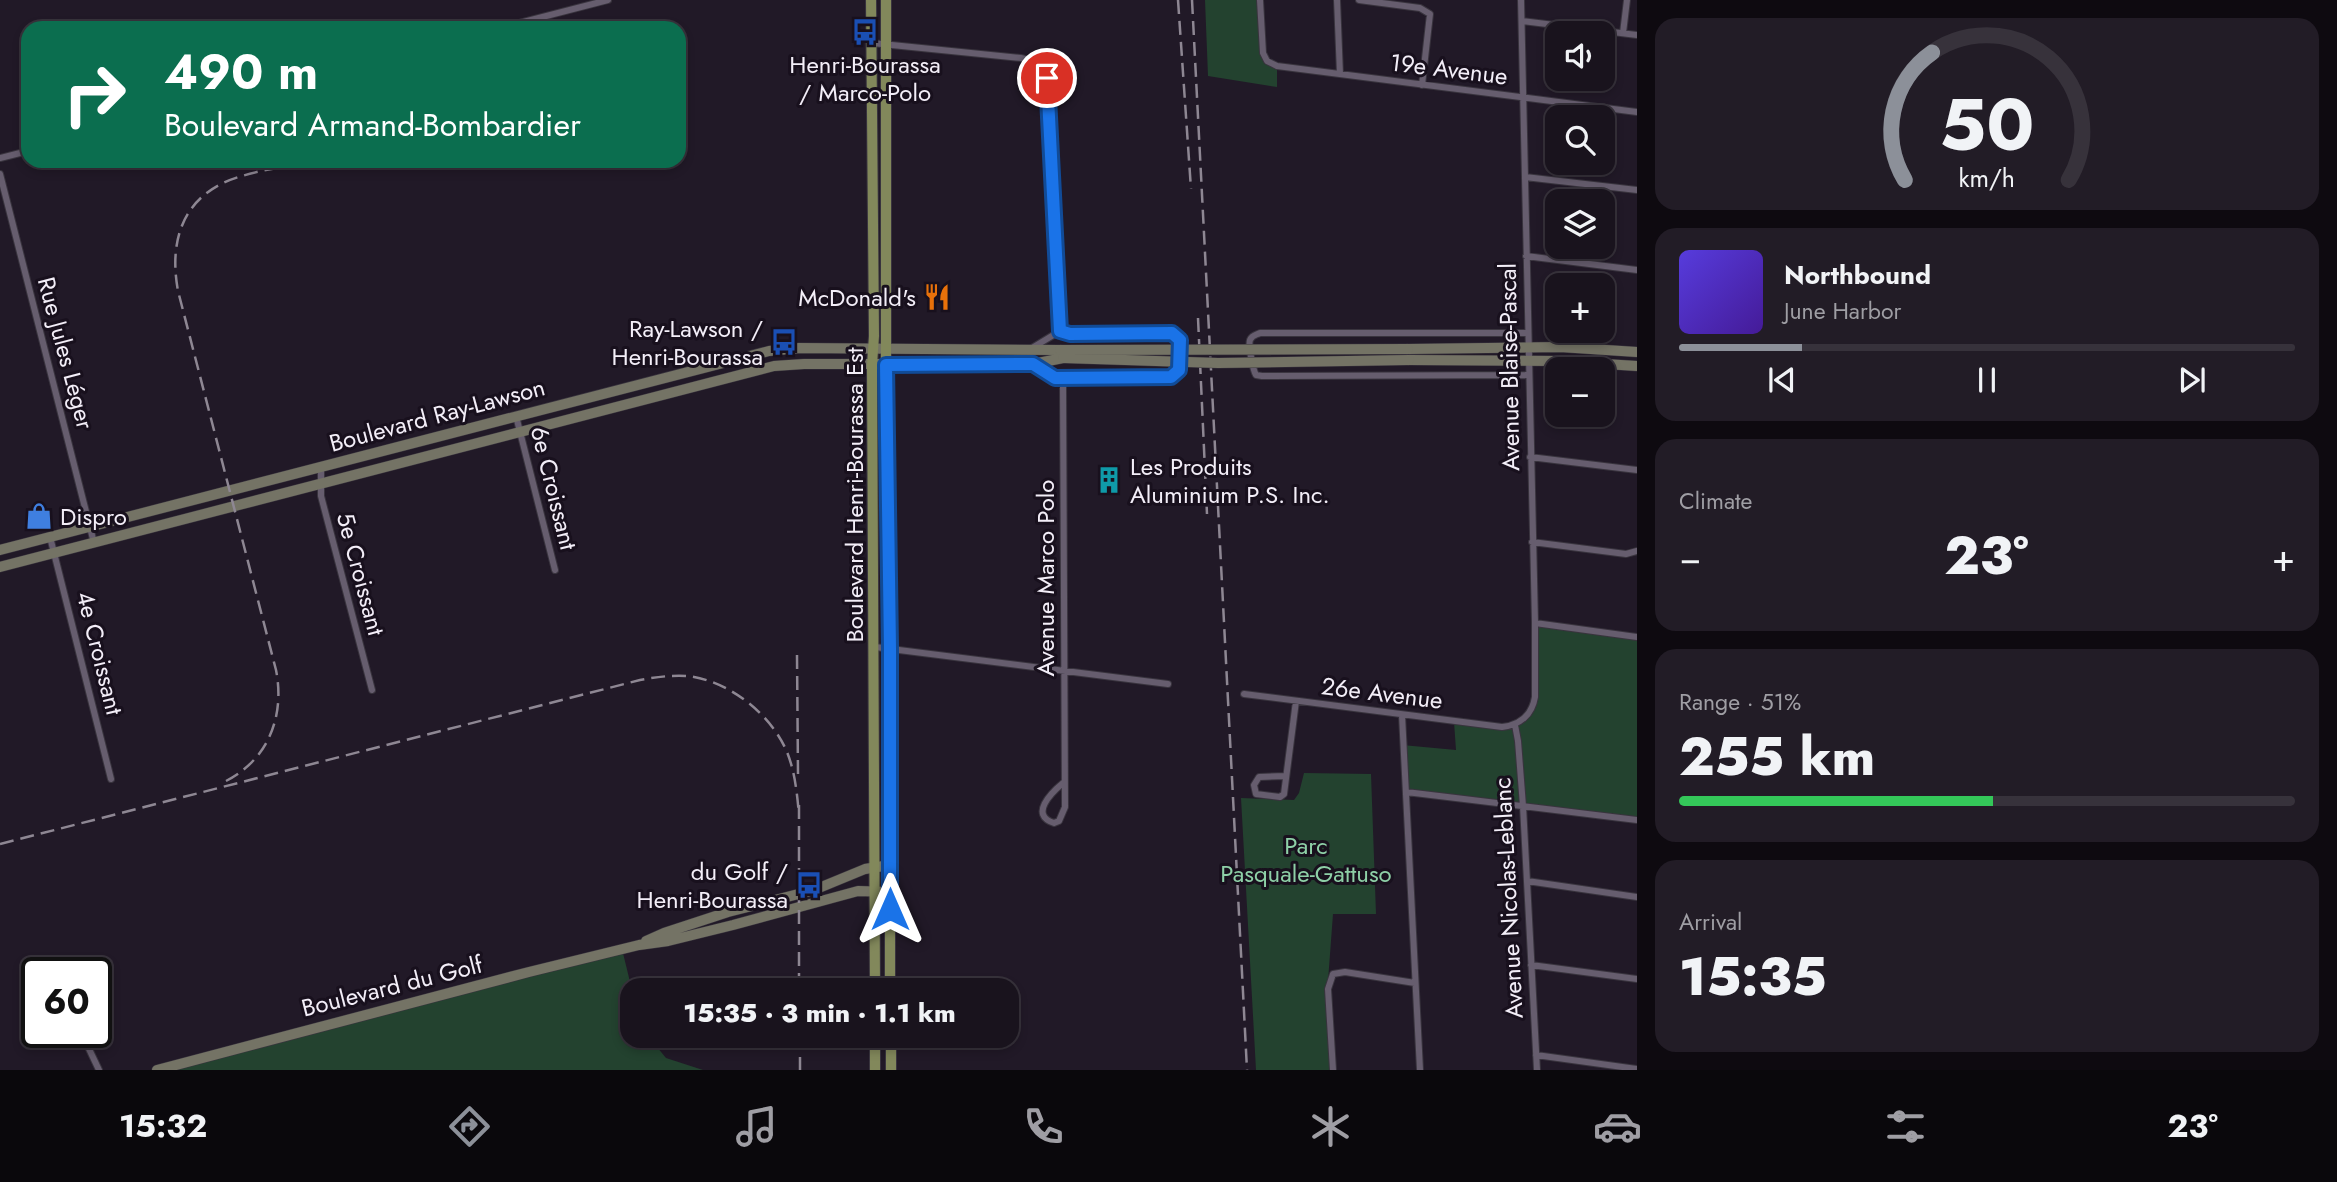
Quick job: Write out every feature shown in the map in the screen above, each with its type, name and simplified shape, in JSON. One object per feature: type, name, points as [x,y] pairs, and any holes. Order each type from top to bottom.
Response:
[{"type":"main road","name":"Boulevard Henri-Bourassa Est","points":[[871,0],[875,978]]},
{"type":"main road","name":"Boulevard Henri-Bourassa Est","points":[[886,0],[890,978]]},
{"type":"main road","points":[[875,1048],[875,1070]]},
{"type":"main road","points":[[891,1048],[891,1070]]},
{"type":"street","points":[[527,21],[608,0]]},
{"type":"street","name":"19e Avenue","points":[[1260,0],[1263,53],[1267,61],[1277,66],[1637,112]]},
{"type":"street","points":[[1337,0],[1340,74]]},
{"type":"street","points":[[1359,0],[1428,11],[1431,18],[1422,85]]},
{"type":"street","name":"Avenue Blaise-Pascal","points":[[1515,724],[1528,714],[1534,703],[1535,623],[1521,0]]},
{"type":"street","points":[[1623,33],[1627,0]]},
{"type":"street","points":[[1522,22],[1637,35]]},
{"type":"street","points":[[872,43],[1021,58],[1043,70],[1048,86],[1060,331]]},
{"type":"street","points":[[0,158],[21,153]]},
{"type":"street","name":"Rue Jules Léger","points":[[0,174],[94,543]]},
{"type":"street","points":[[1525,177],[1637,190]]},
{"type":"street","points":[[1526,256],[1637,270]]},
{"type":"street","points":[[1028,350],[1060,331],[1070,334],[1172,333],[1180,340],[1179,370],[1171,377],[1055,378],[1033,364]]},
{"type":"street","points":[[1528,333],[1260,333],[1250,341],[1253,370],[1256,375],[1262,376],[1528,375]]},
{"type":"street","points":[[1062,354],[1408,354],[1528,347],[1637,352]]},
{"type":"street","name":"Boulevard Ray-Lawson","points":[[0,550],[769,351],[799,348],[1028,350],[1062,354]]},
{"type":"street","name":"Boulevard Ray-Lawson","points":[[0,568],[774,366],[1033,364],[1062,354]]},
{"type":"street","points":[[1408,354],[1637,366]]},
{"type":"street","name":"Avenue Marco Polo","points":[[1055,378],[1063,384],[1065,671],[1063,815],[1054,823],[1047,821],[1042,816],[1041,809],[1049,796],[1063,783]]},
{"type":"street","points":[[545,409],[550,426]]},
{"type":"street","name":"6e Croissant","points":[[516,416],[555,570]]},
{"type":"street","points":[[1530,457],[1637,470]]},
{"type":"street","name":"5e Croissant","points":[[321,467],[321,496],[372,690]]},
{"type":"street","name":"4e Croissant","points":[[50,537],[111,779]]},
{"type":"street","points":[[1532,542],[1626,554],[1637,551]]},
{"type":"street","points":[[1535,623],[1637,637]]},
{"type":"street","points":[[875,647],[1168,684]]},
{"type":"street","name":"26e Avenue","points":[[1244,694],[1490,726],[1507,727],[1515,724]]},
{"type":"street","points":[[1286,776],[1259,777],[1254,785],[1256,794],[1283,796],[1286,776],[1296,701]]},
{"type":"street","points":[[1402,715],[1420,1070]]},
{"type":"street","name":"Avenue Nicolas-Leblanc","points":[[1515,724],[1523,806],[1537,1070]]},
{"type":"street","points":[[1406,792],[1637,820]]},
{"type":"street","name":"Boulevard du Golf","points":[[639,945],[664,933],[728,912],[814,890],[865,869],[890,865]]},
{"type":"street","points":[[1527,881],[1637,897]]},
{"type":"street","name":"Boulevard du Golf","points":[[157,1070],[858,891],[889,892]]},
{"type":"street","points":[[1531,965],[1637,979]]},
{"type":"street","points":[[1333,1070],[1328,989],[1332,974],[1345,972],[1415,983]]},
{"type":"street","points":[[89,1048],[99,1070]]},
{"type":"street","points":[[1536,1055],[1637,1069]]},
{"type":"green space","points":[[1205,0],[1260,0],[1263,53],[1277,66],[1277,87],[1208,76]]},
{"type":"green space","points":[[1535,623],[1637,637],[1637,820],[1406,792],[1402,745],[1456,750],[1454,722],[1490,726],[1515,724],[1532,709]]},
{"type":"green space","name":"Parc Pasquale-Gattuso","points":[[1304,773],[1371,774],[1376,914],[1333,914],[1328,981],[1332,1070],[1256,1070],[1241,798],[1294,800],[1299,793]]},
{"type":"green space","points":[[622,949],[629,978],[620,978],[620,1048],[658,1048],[666,1058],[703,1070],[157,1070]]},
{"type":"railway","points":[[1178,0],[1191,189]]},
{"type":"railway","points":[[1192,0],[1247,1070]]},
{"type":"railway","points":[[226,781],[241,772],[263,748],[275,719],[278,687],[276,670],[178,291],[176,252],[185,219],[194,205],[207,193],[222,183],[278,168]]},
{"type":"railway","points":[[1198,318],[1207,514]]},
{"type":"railway","points":[[797,655],[798,774]]},
{"type":"railway","points":[[0,844],[640,680],[676,676],[703,679],[733,692],[771,725],[790,760],[799,815]]},
{"type":"railway","points":[[799,805],[799,978]]},
{"type":"railway","points":[[800,1048],[800,1070]]},
{"type":"place","name":"Henri-Bourassa / Marco-Polo","points":[[865,32]]},
{"type":"place","name":"McDonald's","points":[[937,297]]},
{"type":"place","name":"Ray-Lawson / Henri-Bourassa","points":[[784,342]]},
{"type":"place","name":"Les Produits Aluminium P.S. Inc.","points":[[1109,480]]},
{"type":"place","name":"Dispro","points":[[39,516]]},
{"type":"place","name":"du Golf / Henri-Bourassa","points":[[809,885]]},
{"type":"route","points":[[890,909],[886,365],[1033,364],[1055,378],[1171,377],[1179,370],[1180,340],[1172,333],[1070,334],[1060,331],[1047,78]]}]
